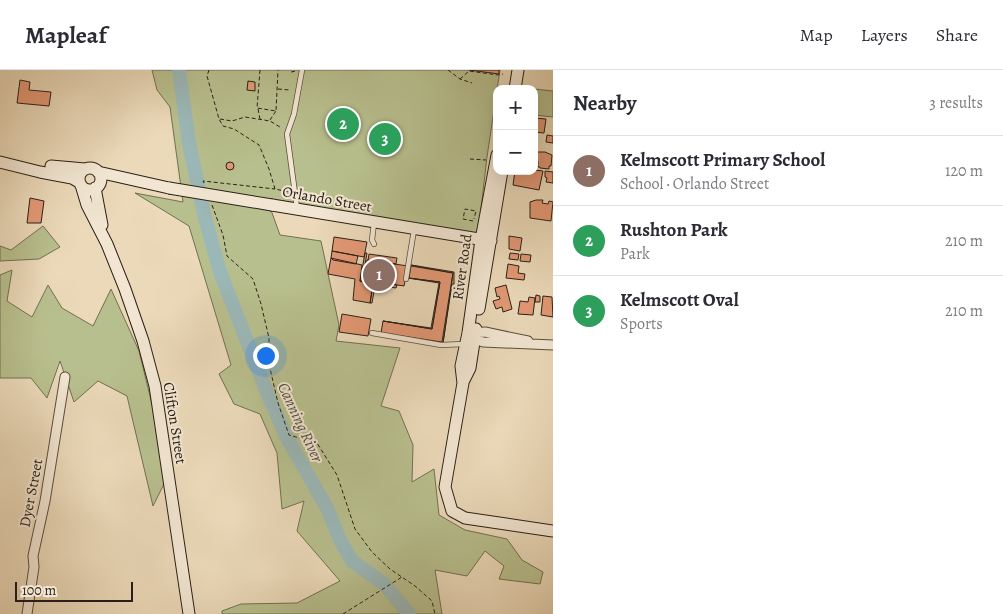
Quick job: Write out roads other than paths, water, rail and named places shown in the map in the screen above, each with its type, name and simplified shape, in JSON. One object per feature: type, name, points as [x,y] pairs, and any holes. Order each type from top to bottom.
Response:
[{"type":"main road","points":[[516,85],[518,70]]},
{"type":"main road","points":[[507,72],[508,85]]},
{"type":"main road","name":"River Road","points":[[486,241],[493,158]]},
{"type":"main road","points":[[5,162],[64,168],[93,168],[98,172],[100,180],[96,187],[87,189],[72,178],[40,172],[5,162]]},
{"type":"main road","points":[[80,184],[80,174],[85,169]]},
{"type":"main road","name":"Orlando Street","points":[[98,172],[164,188]]},
{"type":"main road","name":"River Road","points":[[501,175],[486,241],[471,337],[461,366],[463,383],[446,487],[452,511],[465,518],[553,531]]},
{"type":"main road","name":"Orlando Street","points":[[96,187],[116,183],[164,188],[486,241]]},
{"type":"main road","name":"Clifton Street","points":[[80,184],[87,205],[107,244],[143,341],[155,386],[189,614]]},
{"type":"main road","name":"Clifton Street","points":[[96,187],[107,244]]},
{"type":"street","points":[[471,337],[518,338],[553,345]]},
{"type":"street","name":"Dyer Street","points":[[27,614],[34,567],[33,556],[45,501],[64,377]]},
{"type":"lane","points":[[297,209],[287,134],[294,114],[302,71]]},
{"type":"lane","points":[[374,222],[372,240],[374,244]]},
{"type":"lane","points":[[406,279],[414,229]]},
{"type":"lane","points":[[372,333],[441,345],[471,337]]},
{"type":"waterway","name":"Canning River","points":[[179,70],[189,143],[205,218],[220,272],[268,395],[286,436],[328,510],[340,540],[352,561],[384,584],[409,614]]},
{"type":"place","name":"Rushton Park","points":[[343,124]]},
{"type":"place","name":"Kelmscott Oval","points":[[385,139]]},
{"type":"place","name":"Kelmscott Primary School","points":[[379,275]]}]
